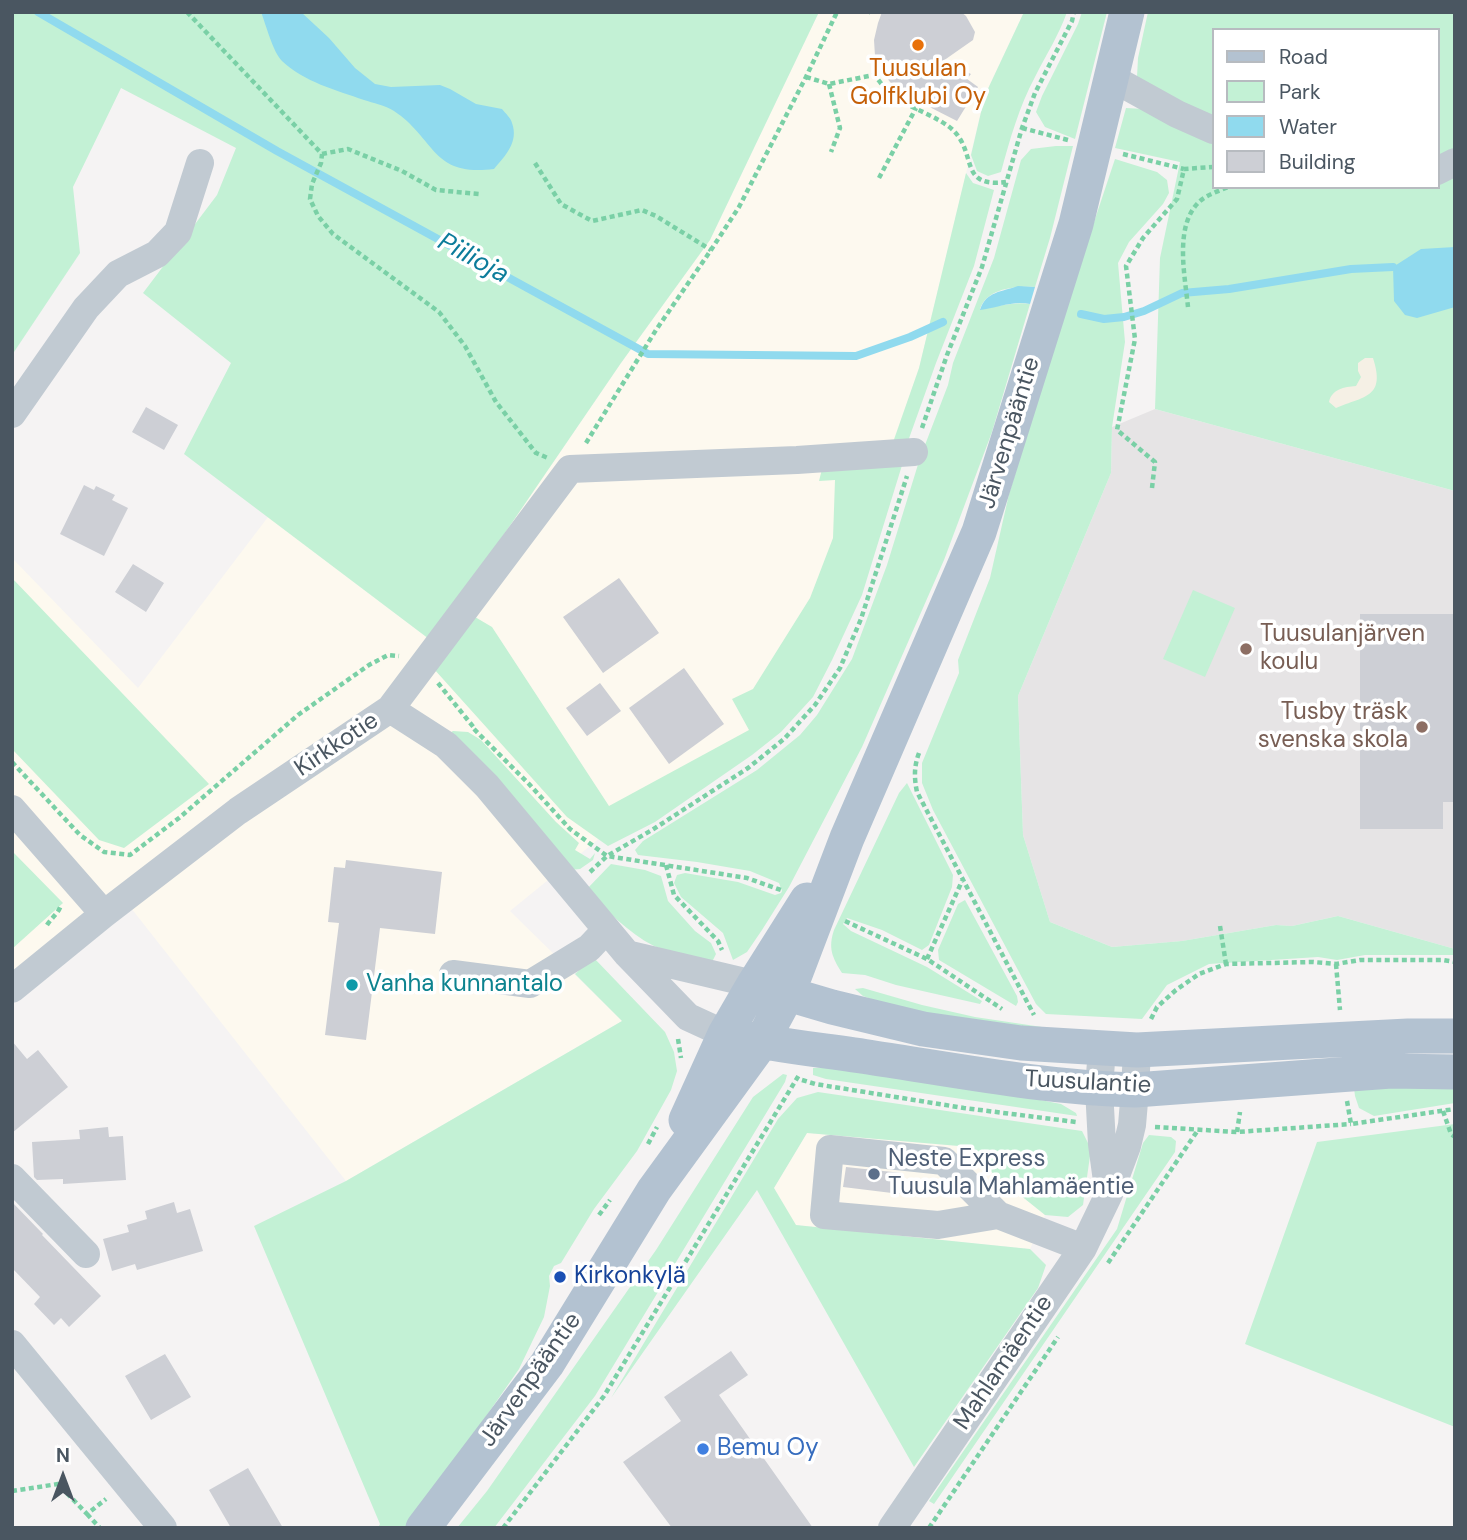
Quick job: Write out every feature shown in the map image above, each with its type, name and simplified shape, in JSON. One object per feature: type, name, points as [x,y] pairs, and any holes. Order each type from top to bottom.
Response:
[{"type":"main road","name":"Järvenpääntie","points":[[423,1528],[547,1364],[654,1190],[761,1042],[788,993],[847,838],[979,532],[1076,224],[1127,12]]},
{"type":"main road","name":"Järvenpääntie","points":[[654,1190],[725,1034],[847,838]]},
{"type":"main road","name":"Tuusulantie","points":[[754,984],[832,1007],[923,1029],[1021,1042],[1102,1048],[1142,1038],[1455,1035]]},
{"type":"main road","name":"Tuusulantie","points":[[725,1034],[761,1042],[1011,1079],[1099,1089],[1136,1090],[1391,1071],[1455,1072]]},
{"type":"street","points":[[1112,78],[1177,114],[1212,130]]},
{"type":"street","points":[[1439,170],[1455,162]]},
{"type":"street","points":[[12,414],[86,308],[118,274],[157,254],[178,232],[200,163]]},
{"type":"street","points":[[390,709],[570,469],[784,461],[914,452]]},
{"type":"street","name":"Kirkkotie","points":[[12,989],[238,811],[390,709],[446,745],[486,786],[606,930],[688,1017],[725,1034]]},
{"type":"street","points":[[12,809],[104,914]]},
{"type":"street","points":[[453,974],[530,984],[589,948],[606,930]]},
{"type":"street","points":[[627,954],[754,984]]},
{"type":"street","name":"Mahlamäentie","points":[[892,1528],[1083,1248],[1109,1194],[1127,1146],[1142,1038]]},
{"type":"street","points":[[1102,1048],[1099,1089],[1102,1144],[1109,1194]]},
{"type":"street","points":[[998,1215],[938,1226],[824,1214],[830,1149],[944,1161],[998,1215],[1083,1248]]},
{"type":"street","points":[[12,1178],[86,1254]]},
{"type":"street","points":[[12,1344],[163,1528]]},
{"type":"path","points":[[187,12],[322,154],[310,199],[318,216],[333,234],[439,312],[465,346],[496,402],[536,453],[570,469],[656,330],[739,206],[837,12]]},
{"type":"path","points":[[782,890],[747,878],[607,856],[748,768],[784,739],[815,705],[840,668],[861,619],[947,355],[982,267],[1022,128],[1035,93],[1072,21],[1074,12]]},
{"type":"path","points":[[806,77],[829,85],[874,75],[892,94],[954,131],[966,151],[972,172],[982,181],[993,184],[1006,182]]},
{"type":"path","points":[[829,85],[840,128],[831,152]]},
{"type":"path","points":[[880,178],[916,108]]},
{"type":"path","points":[[1022,128],[1074,142]]},
{"type":"path","points":[[322,154],[348,149],[401,171],[436,190],[479,194]]},
{"type":"path","points":[[1115,152],[1184,169],[1212,167]]},
{"type":"path","points":[[535,163],[561,204],[592,221],[642,210],[711,250]]},
{"type":"path","points":[[1152,488],[1155,462],[1117,430],[1135,339],[1126,266],[1143,238],[1177,199],[1184,169]]},
{"type":"path","points":[[1188,307],[1183,246],[1188,215],[1200,200],[1224,189]]},
{"type":"path","points":[[12,762],[80,835],[104,852],[130,855],[179,818],[299,715],[387,655],[405,657],[424,664],[475,729]]},
{"type":"path","points":[[922,744],[914,780],[917,792],[1036,1019],[1026,1017]]},
{"type":"path","points":[[927,959],[963,881]]},
{"type":"path","points":[[62,897],[61,909],[46,927],[63,947]]},
{"type":"path","points":[[845,921],[927,959],[1007,1013]]},
{"type":"path","points":[[1220,926],[1226,964]]},
{"type":"path","points":[[1142,1038],[1157,1007],[1176,990],[1199,974],[1226,964],[1336,964],[1360,960],[1455,962]]},
{"type":"path","points":[[1336,964],[1340,1010]]},
{"type":"path","points":[[678,1039],[682,1064]]},
{"type":"path","points":[[503,1528],[604,1396],[797,1079],[811,1048]]},
{"type":"path","points":[[1347,1100],[1350,1125],[1455,1109]]},
{"type":"path","points":[[1443,1111],[1451,1134],[1455,1137]]},
{"type":"path","points":[[643,1154],[660,1121]]},
{"type":"path","points":[[599,1215],[614,1195]]},
{"type":"path","points":[[87,1514],[126,1483]]},
{"type":"path","points":[[12,1491],[58,1484],[100,1528]]},
{"type":"shaded area","points":[[819,12],[1024,12],[985,95],[919,368],[819,660],[751,749],[612,828],[510,911],[622,1021],[346,1181],[131,908],[12,1004],[12,558],[138,688],[268,517],[429,639],[710,240]]},
{"type":"shaded area","name":"Tuusulanjärven koulu","points":[[1155,409],[1455,491],[1455,949],[1338,916],[1292,926],[1276,925],[1182,941],[1112,947],[1050,922],[1023,835],[1018,696],[1111,473],[1112,427]]},
{"type":"shaded area","points":[[807,1133],[959,1146],[1045,1215],[1030,1249],[795,1225],[774,1188]]},
{"type":"green space","points":[[12,12],[819,12],[710,240],[429,639],[184,454],[231,363],[143,293],[217,195],[236,148],[121,88],[73,187],[80,253],[12,355]]},
{"type":"green space","points":[[1024,12],[1067,12],[1024,100],[1001,172],[988,176],[977,171],[971,155],[985,95]]},
{"type":"green space","points":[[1082,12],[1107,12],[1075,139],[1045,127],[1036,112]]},
{"type":"green space","points":[[1148,12],[1455,12],[1455,491],[1155,409],[1160,258],[1180,162],[1115,148],[1126,108],[1144,109],[1137,77],[1138,58]]},
{"type":"green space","points":[[1073,146],[1035,287],[1011,288],[995,293],[980,309],[1030,304],[992,432],[944,560],[862,747],[789,887],[747,952],[733,960],[723,933],[681,897],[674,883],[677,875],[685,873],[738,882],[775,895],[782,891],[779,883],[750,871],[638,855],[635,850],[643,841],[757,770],[800,735],[817,715],[852,659],[887,565],[953,363],[994,258],[1021,160],[1031,149]]},
{"type":"green space","points":[[1115,159],[1157,172],[1167,180],[1169,193],[1163,204],[1129,242],[1118,263],[1125,342],[1112,427],[1111,473],[1018,696],[1023,835],[1050,922],[1112,947],[1182,941],[1276,925],[1292,926],[1338,916],[1455,949],[1455,955],[1365,955],[1337,960],[1318,957],[1209,964],[1167,985],[1142,1019],[1046,1014],[1036,1004],[933,810],[922,783],[922,763],[959,673],[958,660],[990,578],[1009,494],[1060,324]]},
{"type":"green space","points":[[966,173],[973,183],[994,190],[974,266],[907,444],[891,448],[919,368]]},
{"type":"green space","points":[[903,462],[862,595],[813,697],[781,732],[752,755],[655,822],[608,846],[567,817],[434,669],[475,617],[492,627],[609,806],[749,730],[732,699],[753,689],[810,598],[833,538],[835,480],[819,481],[822,469]]},
{"type":"green space","points":[[12,578],[209,784],[124,848],[99,840],[12,749]]},
{"type":"green space","points":[[1193,590],[1235,608],[1205,677],[1163,659]]},
{"type":"green space","points":[[468,732],[481,740],[556,822],[579,843],[575,850],[590,859],[595,853],[593,860],[580,869],[570,870],[450,733]]},
{"type":"green space","points":[[907,783],[953,875],[952,887],[929,945],[922,950],[882,930],[847,918],[843,924],[851,931],[927,967],[982,1001],[980,1004],[896,985],[865,975],[842,973],[833,957],[831,942],[834,930],[899,793]]},
{"type":"green space","points":[[12,851],[63,903],[12,949]]},
{"type":"green space","points":[[611,864],[645,870],[661,876],[668,901],[695,931],[711,943],[716,954],[712,962],[675,954],[644,941],[586,890]]},
{"type":"green space","points":[[965,900],[1017,996],[1016,1006],[939,960],[938,950],[958,904]]},
{"type":"green space","points":[[594,958],[665,1032],[674,1052],[677,1071],[671,1090],[637,1151],[594,1209],[561,1263],[554,1266],[549,1276],[550,1286],[544,1317],[519,1369],[405,1528],[378,1528],[380,1524],[254,1226],[346,1181],[622,1021],[575,974]]},
{"type":"green space","points":[[863,988],[922,1005],[975,1017],[1042,1027],[1076,1037],[892,1007],[863,996],[855,989]]},
{"type":"green space","points":[[836,1067],[1061,1104],[1077,1116],[813,1075],[813,1068]]},
{"type":"green space","points":[[783,1074],[787,1075],[785,1082],[595,1396],[494,1528],[457,1528],[487,1491],[656,1250],[753,1097]]},
{"type":"green space","points":[[1455,1084],[1455,1103],[1374,1116],[1359,1108],[1354,1088]]},
{"type":"green space","points":[[818,1092],[1082,1131],[1091,1149],[1083,1205],[1068,1217],[1045,1215],[959,1146],[807,1133],[774,1188],[796,1225],[1030,1249],[1046,1265],[1038,1288],[914,1467],[757,1190],[611,1398],[778,1119],[797,1098]]},
{"type":"green space","points":[[1455,1124],[1455,1427],[1245,1344],[1317,1142]]},
{"type":"green space","points":[[1149,1135],[1171,1137],[1176,1141],[1175,1152],[934,1504],[929,1501],[1117,1229],[1143,1143]]},
{"type":"sand","points":[[1365,358],[1373,358],[1377,381],[1374,388],[1370,394],[1336,408],[1329,402],[1333,394],[1356,386],[1361,377],[1358,363]]},
{"type":"water","points":[[261,12],[301,12],[329,38],[355,68],[375,84],[391,87],[440,85],[476,104],[502,109],[514,130],[510,148],[494,169],[473,170],[446,162],[394,111],[321,85],[300,75],[282,61]]},
{"type":"water","points":[[1455,247],[1455,307],[1417,318],[1405,315],[1394,301],[1393,267],[1421,249]]},
{"type":"water","points":[[1018,286],[1035,287],[1030,304],[1011,304],[980,310],[990,296]]},
{"type":"building","points":[[882,12],[961,12],[966,16],[975,32],[973,40],[943,61],[971,74],[967,79],[978,87],[957,121],[904,94],[880,69],[875,56],[874,40]]},
{"type":"building","points":[[146,407],[178,425],[164,450],[132,432]]},
{"type":"building","points":[[84,485],[94,490],[96,486],[115,495],[112,500],[128,508],[104,556],[60,534]]},
{"type":"building","points":[[133,564],[164,583],[146,612],[115,592]]},
{"type":"building","points":[[619,578],[659,633],[603,673],[563,617]]},
{"type":"building","points":[[1360,614],[1455,614],[1455,802],[1443,802],[1443,829],[1360,829]]},
{"type":"building","points":[[684,668],[724,724],[669,764],[629,708]]},
{"type":"building","points":[[600,683],[621,711],[587,736],[566,708]]},
{"type":"building","name":"Vanha kunnantalo","points":[[346,860],[442,872],[435,934],[380,928],[366,1040],[325,1035],[339,923],[328,922],[334,867],[345,868]]},
{"type":"building","points":[[12,1041],[27,1059],[38,1050],[68,1087],[12,1133]]},
{"type":"building","points":[[108,1127],[109,1137],[123,1136],[126,1180],[63,1184],[63,1179],[37,1180],[34,1177],[32,1142],[80,1139],[79,1130]]},
{"type":"building","points":[[846,1167],[902,1173],[900,1194],[843,1187]]},
{"type":"building","points":[[12,1202],[101,1296],[69,1327],[61,1318],[54,1325],[34,1304],[40,1297],[12,1268]]},
{"type":"building","points":[[174,1202],[177,1213],[190,1209],[203,1251],[137,1270],[135,1264],[112,1271],[103,1239],[129,1232],[127,1225],[147,1219],[145,1211]]},
{"type":"building","points":[[731,1351],[748,1375],[719,1395],[813,1528],[672,1528],[623,1462],[681,1421],[664,1397]]},
{"type":"building","points":[[165,1354],[191,1397],[151,1420],[125,1376]]},
{"type":"building","points":[[248,1468],[283,1528],[231,1528],[209,1490]]},
{"type":"waterway","name":"Piilioja","points":[[38,12],[277,151],[648,354],[856,356],[943,322]]},
{"type":"waterway","points":[[1081,314],[1104,319],[1124,317],[1144,311],[1182,293],[1229,289],[1351,269],[1393,267]]},
{"type":"place","name":"Tuusulan Golfklubi Oy","points":[[918,45]]},
{"type":"place","name":"Tuusulanjärven koulu","points":[[1246,649]]},
{"type":"place","name":"Tusby träsk svenska skola","points":[[1422,727]]},
{"type":"place","name":"Vanha kunnantalo","points":[[352,985]]},
{"type":"place","name":"Neste Express Tuusula Mahlamäentie","points":[[874,1174]]},
{"type":"place","name":"Kirkonkylä","points":[[560,1277]]},
{"type":"place","name":"Bemu Oy","points":[[703,1449]]}]
